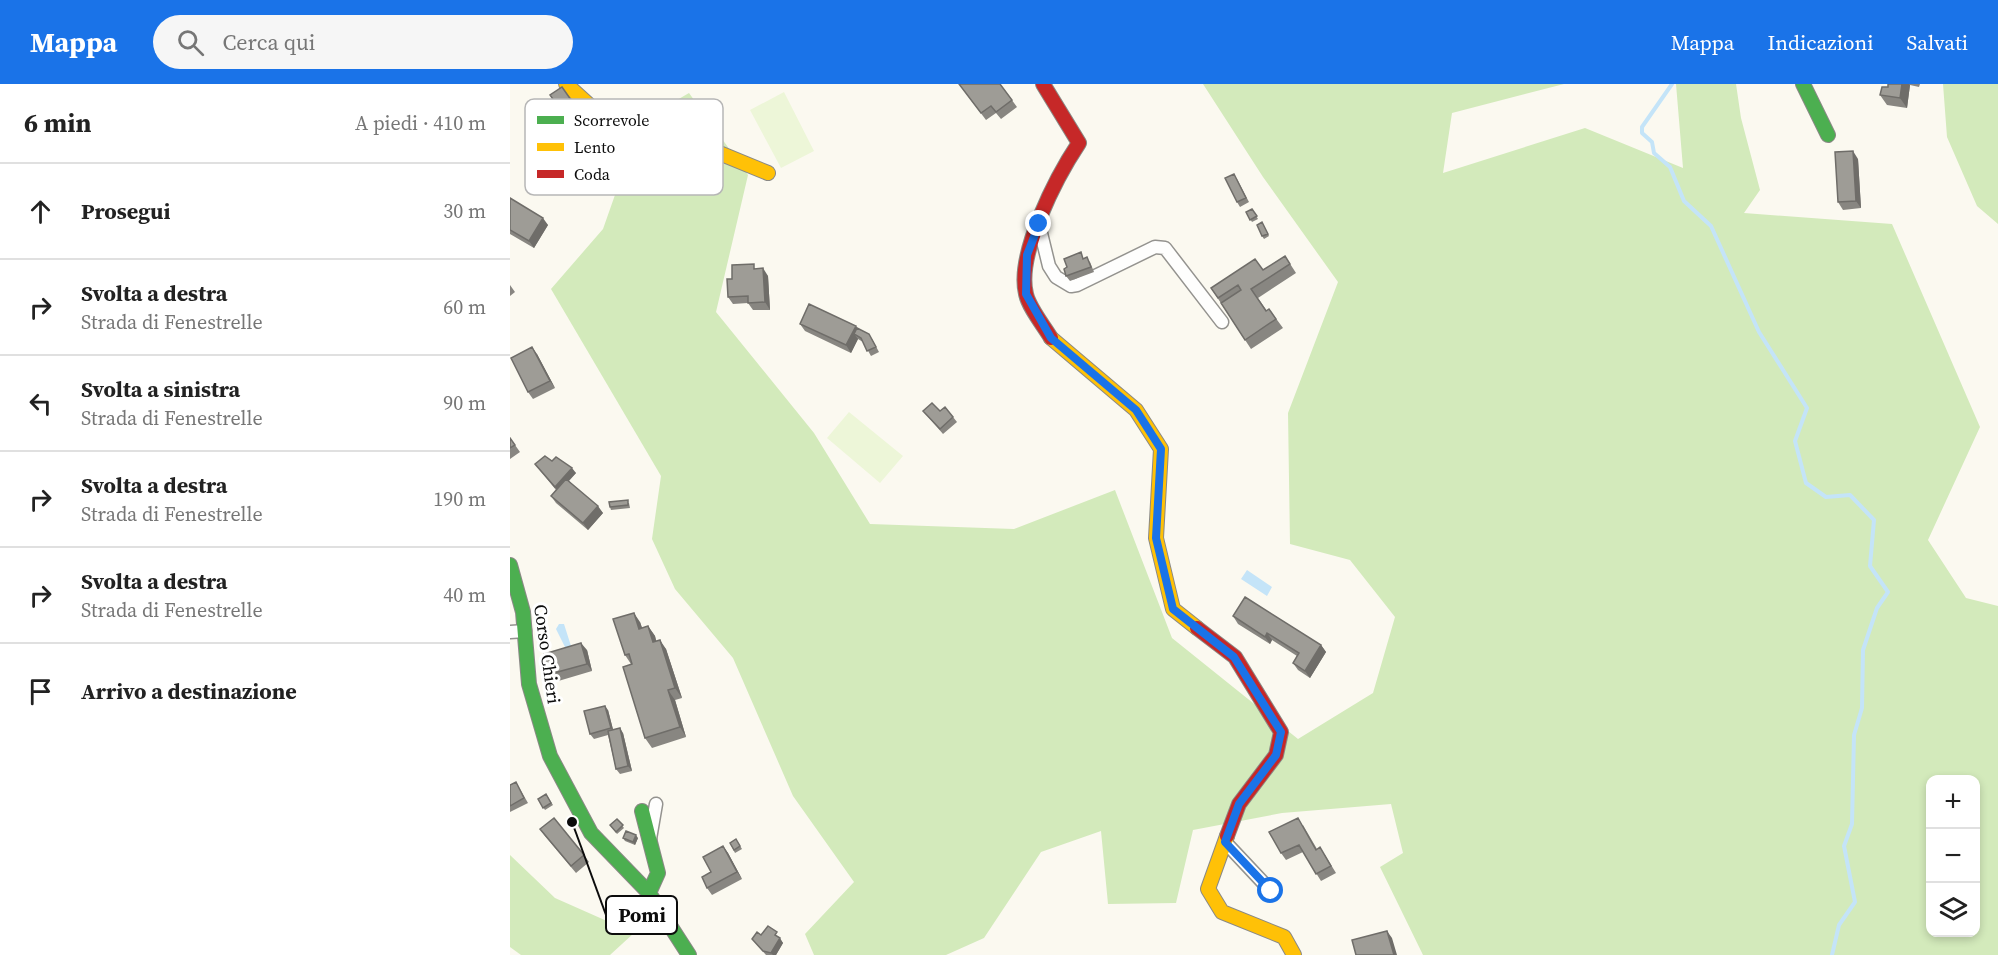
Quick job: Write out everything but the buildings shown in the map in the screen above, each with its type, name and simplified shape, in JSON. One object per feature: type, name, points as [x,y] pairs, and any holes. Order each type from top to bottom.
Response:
[{"type":"street","points":[[566,84],[582,99]]},
{"type":"street","points":[[1043,84],[1079,142],[1058,175],[1027,255],[1026,294],[1051,338],[1136,410],[1161,449],[1156,538],[1173,609],[1234,657],[1281,732],[1276,755],[1239,804],[1208,889],[1222,912],[1284,937],[1294,955]]},
{"type":"street","points":[[1803,84],[1828,135]]},
{"type":"street","points":[[723,155],[768,173]]},
{"type":"street","points":[[1039,224],[1049,266],[1063,283],[1077,285],[1155,247],[1165,248],[1222,322]]},
{"type":"street","name":"Corso Chieri","points":[[510,565],[519,590],[529,684],[550,756],[567,792],[591,833],[649,893],[689,955]]},
{"type":"street","points":[[510,632],[525,631]]},
{"type":"street","points":[[650,840],[656,804]]},
{"type":"street","points":[[642,811],[658,873],[649,893]]},
{"type":"street","points":[[1225,842],[1271,891]]},
{"type":"green space","points":[[1203,84],[1564,84],[1452,113],[1443,173],[1585,128],[1683,168],[1676,84],[1736,84],[1741,118],[1760,190],[1744,213],[1892,224],[1980,427],[1928,540],[1966,598],[1998,606],[1998,955],[1423,955],[1380,867],[1403,853],[1391,804],[1282,813],[1193,830],[1176,903],[1108,904],[1101,831],[1041,852],[984,938],[946,955],[814,955],[805,934],[854,882],[793,796],[733,658],[675,589],[652,539],[661,476],[551,289],[603,229],[615,195],[723,195],[723,140],[748,175],[716,312],[814,433],[870,524],[1014,529],[1115,490],[1172,638],[1298,739],[1373,693],[1395,617],[1350,560],[1290,544],[1288,413],[1338,282],[1263,177]]},
{"type":"green space","points":[[1943,84],[1998,84],[1998,224],[1977,206],[1947,137]]},
{"type":"green space","points":[[784,92],[814,151],[781,168],[750,110]]},
{"type":"green space","points":[[689,93],[693,99],[679,99]]},
{"type":"green space","points":[[849,412],[903,456],[880,483],[827,438]]},
{"type":"green space","points":[[510,855],[555,898],[634,933],[610,955],[521,955],[510,947]]},
{"type":"water","points":[[1247,570],[1272,587],[1267,596],[1241,579]]},
{"type":"water","points":[[559,624],[564,624],[571,646],[566,649],[556,629]]},
{"type":"waterway","points":[[1672,84],[1642,127],[1642,133],[1652,142],[1654,153],[1670,167],[1684,201],[1711,226],[1759,332],[1807,408],[1795,441],[1806,483],[1826,497],[1850,495],[1874,520],[1870,566],[1888,592],[1877,608],[1863,650],[1862,708],[1854,735],[1852,824],[1844,846],[1855,902],[1839,925],[1832,955]]},
{"type":"traffic: fast","points":[[1803,84],[1828,135]]},
{"type":"traffic: fast","points":[[510,565],[523,612],[529,684],[550,756],[591,833],[649,893],[689,955]]},
{"type":"traffic: fast","points":[[642,811],[658,873],[649,893]]},
{"type":"traffic: slow","points":[[566,84],[582,99]]},
{"type":"traffic: slow","points":[[723,155],[768,173]]},
{"type":"traffic: slow","points":[[1051,338],[1136,410],[1161,449],[1156,538],[1173,609],[1197,628]]},
{"type":"traffic: slow","points":[[1227,836],[1208,889],[1222,912],[1284,937],[1294,955]]},
{"type":"traffic: jam","points":[[1043,84],[1079,143],[1040,216],[1027,258],[1026,294],[1033,311],[1051,338]]},
{"type":"traffic: jam","points":[[1197,628],[1235,657],[1281,732],[1276,755],[1239,804],[1227,836]]},
{"type":"place","name":"Pomi","points":[[572,822]]},
{"type":"route","points":[[1039,224],[1027,255],[1026,294],[1051,338],[1136,410],[1161,449],[1156,538],[1173,609],[1234,657],[1281,732],[1276,755],[1239,804],[1225,842],[1271,891]]}]
